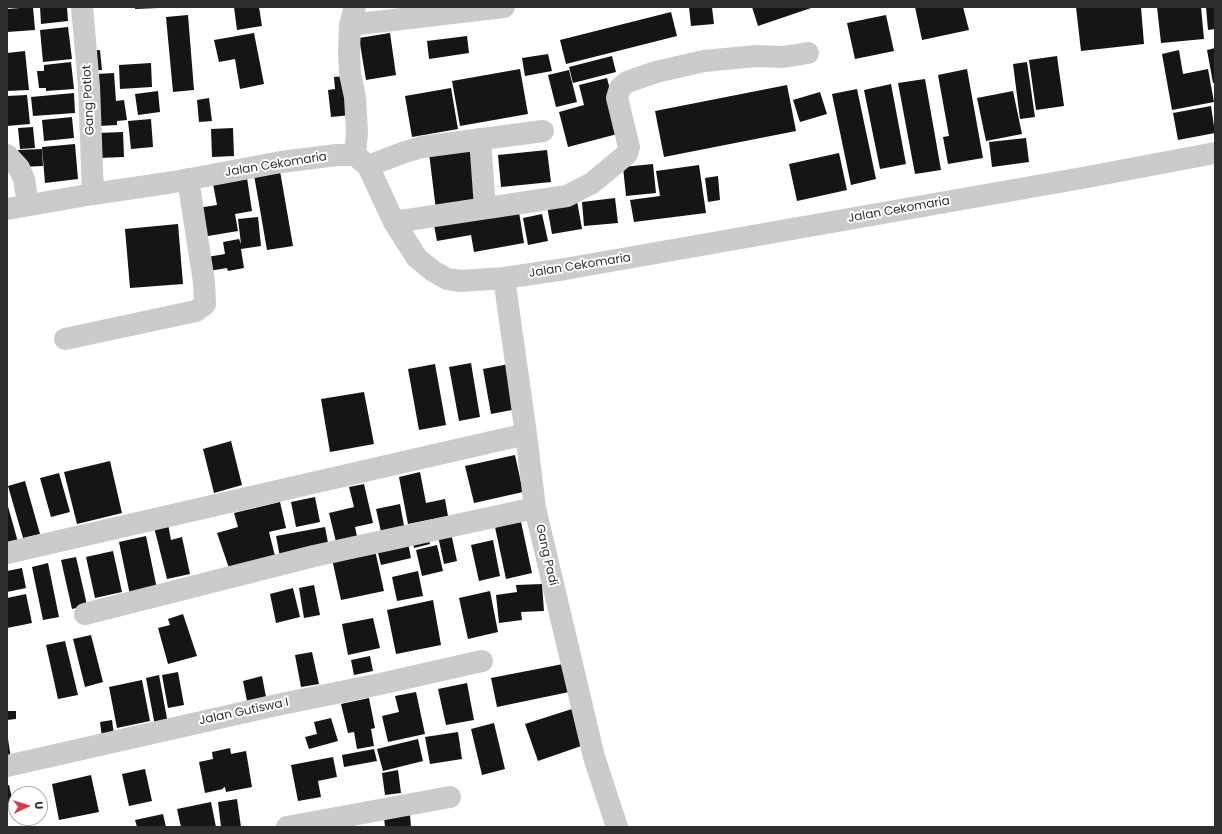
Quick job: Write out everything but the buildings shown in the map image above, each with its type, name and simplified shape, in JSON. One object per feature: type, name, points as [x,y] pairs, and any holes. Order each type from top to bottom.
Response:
[{"type":"street","name":"Gang Potlot","points":[[82,7],[89,86],[93,194]]},
{"type":"street","points":[[504,7],[352,16],[349,52],[350,74],[355,97],[357,132],[362,161],[422,147],[543,131]]},
{"type":"street","points":[[394,222],[567,196],[592,183],[627,154],[629,147],[617,98],[620,88],[627,82],[656,72],[704,61],[757,56],[783,57],[808,53]]},
{"type":"street","points":[[480,140],[486,208]]},
{"type":"street","name":"Jalan Cekomaria","points":[[7,209],[27,199],[93,194],[188,179],[280,162],[337,155],[362,161],[394,222],[417,258],[433,271],[447,279],[461,281],[504,278],[655,254],[1215,153]]},
{"type":"street","points":[[7,155],[19,168],[24,179],[27,199]]},
{"type":"street","points":[[65,339],[196,312],[205,304],[204,282],[188,179]]},
{"type":"street","name":"Gang Padi","points":[[504,278],[535,508],[594,757],[617,827]]},
{"type":"street","points":[[7,553],[526,434]]},
{"type":"street","points":[[85,614],[314,556],[535,508]]},
{"type":"street","name":"Jalan Gutiswa I","points":[[7,766],[272,706],[482,661]]},
{"type":"street","points":[[287,827],[450,796]]}]
